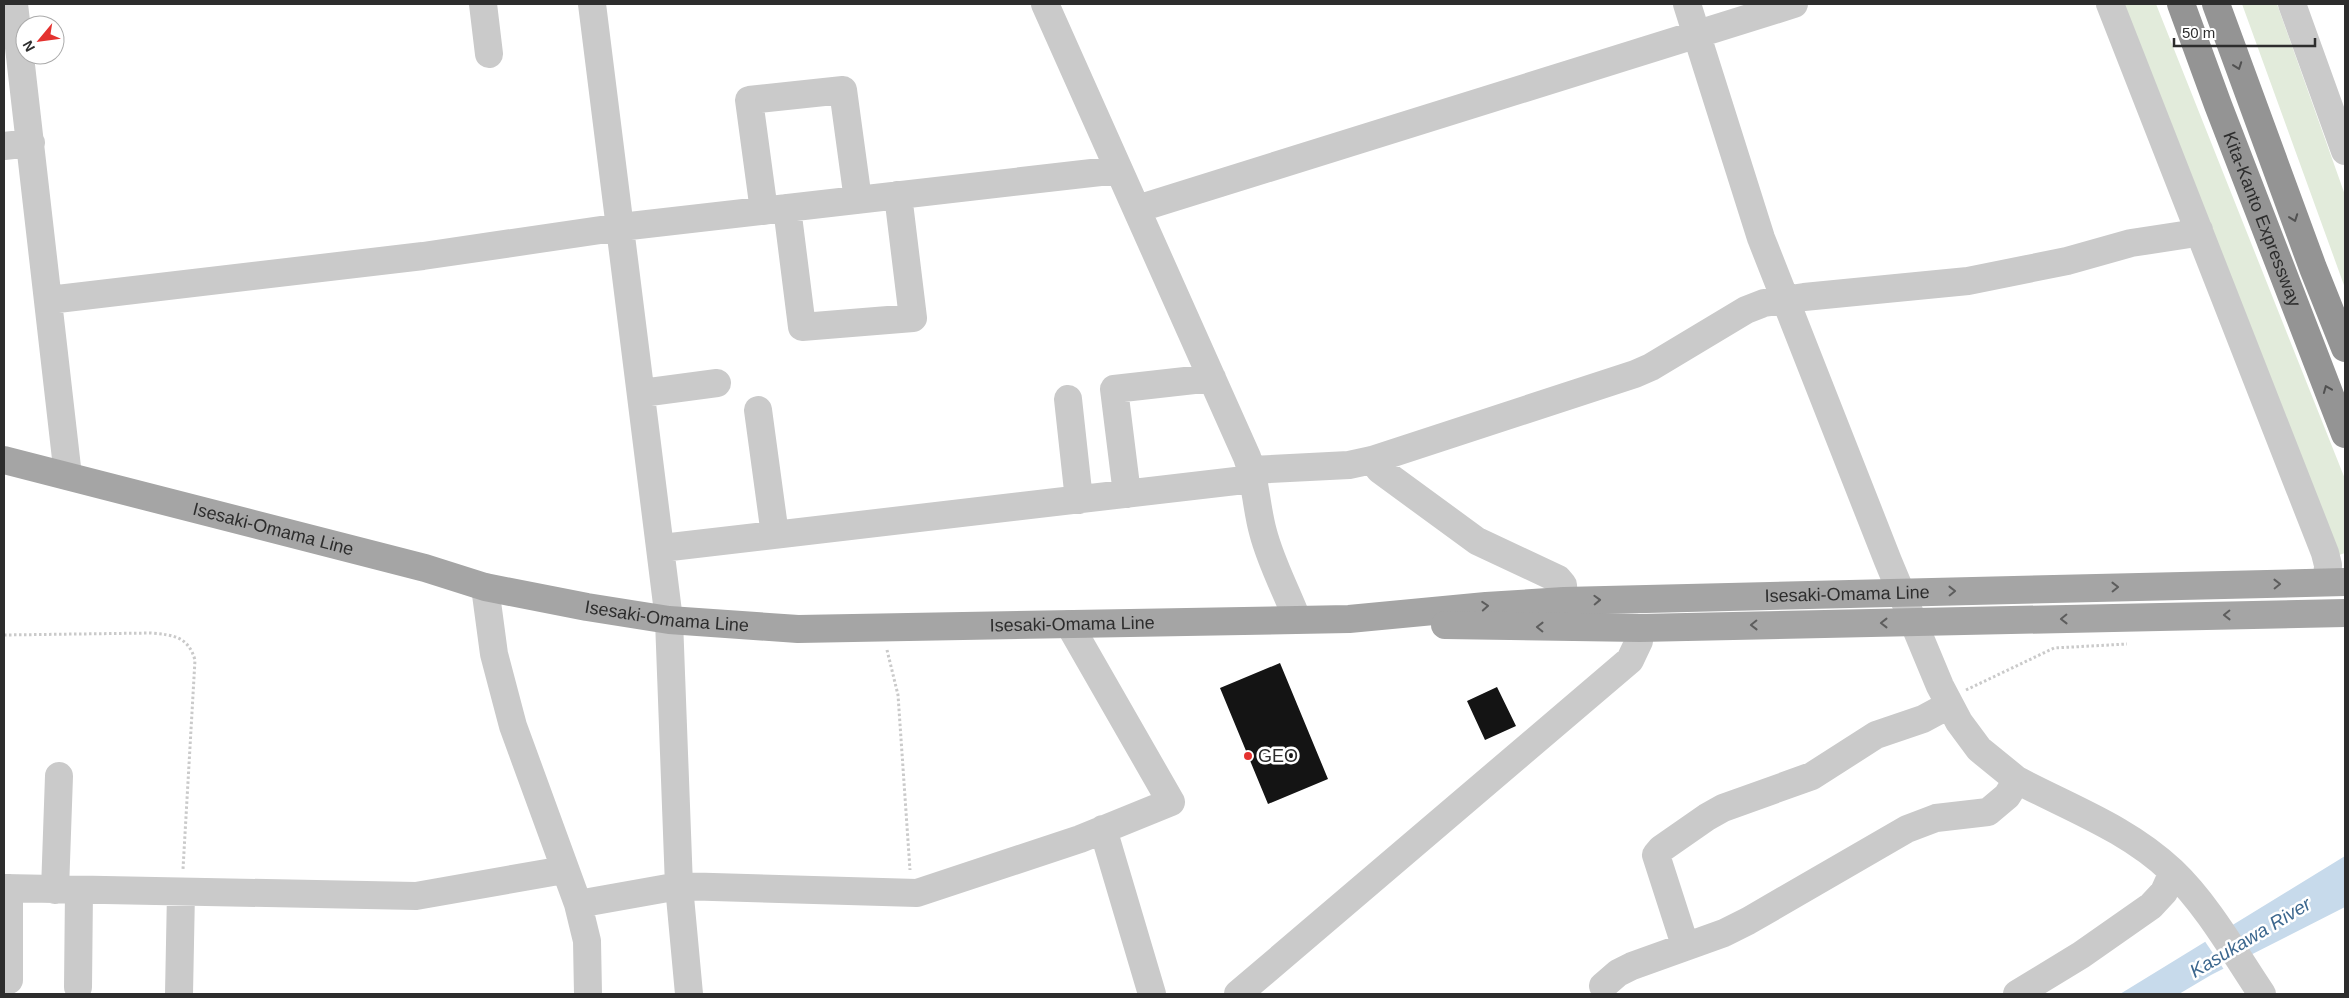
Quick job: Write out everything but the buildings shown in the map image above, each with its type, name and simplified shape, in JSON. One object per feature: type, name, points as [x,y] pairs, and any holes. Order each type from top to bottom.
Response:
[{"type":"highway","points":[[2175,4],[2218,105]]},
{"type":"highway","name":"Kita-Kanto Expressway","points":[[2181,4],[2345,434]]},
{"type":"highway","name":"Kita-Kanto Expressway","points":[[2216,4],[2313,268],[2345,348]]},
{"type":"main road","name":"Isesaki-Omama Line","points":[[4,460],[425,568],[485,587],[669,620],[798,629],[1349,619],[1495,605],[1564,601],[2336,582]]},
{"type":"main road","name":"Isesaki-Omama Line","points":[[1349,619],[1404,625],[1640,628],[2345,612]]},
{"type":"street","points":[[14,4],[68,476]]},
{"type":"street","points":[[483,4],[489,54]]},
{"type":"street","points":[[592,4],[662,548],[669,620],[679,886],[689,994]]},
{"type":"street","points":[[1044,4],[1212,378],[1252,475],[1256,504],[1264,535],[1297,619]]},
{"type":"street","points":[[1687,4],[1738,169],[1784,300],[1900,592],[1949,706],[1978,749],[2017,780],[2130,838],[2173,872],[2204,909],[2262,994]]},
{"type":"street","points":[[1137,209],[1697,36],[1794,4]]},
{"type":"street","points":[[2110,4],[2336,582]]},
{"type":"street","points":[[2292,4],[2340,122],[2345,152]]},
{"type":"street","points":[[858,200],[842,90],[749,100],[802,327],[913,318],[898,195]]},
{"type":"street","points":[[4,146],[31,143]]},
{"type":"street","points":[[49,300],[423,256],[620,227],[1118,170]]},
{"type":"street","points":[[662,548],[1079,500],[1372,460],[1635,374],[1651,367],[1746,310],[1764,303],[1968,281],[2067,261],[2131,243],[2190,234],[2199,230]]},
{"type":"street","points":[[1127,494],[1114,388],[1212,378]]},
{"type":"street","points":[[642,393],[717,383]]},
{"type":"street","points":[[1068,399],[1079,500]]},
{"type":"street","points":[[758,410],[775,535]]},
{"type":"street","points":[[1372,460],[1380,470],[1477,541],[1558,579],[1563,585],[1564,601]]},
{"type":"street","points":[[485,587],[494,654],[513,726],[578,904],[587,941],[588,994]]},
{"type":"street","points":[[578,904],[679,886],[912,893],[935,887],[1103,829],[1171,802],[1069,624]]},
{"type":"street","points":[[1238,994],[1630,660],[1639,641],[1640,628]]},
{"type":"street","points":[[1685,946],[1656,855],[1661,849],[1723,808],[1812,776],[1876,735],[1923,719],[1949,706]]},
{"type":"street","points":[[58,776],[67,890],[78,987]]},
{"type":"street","points":[[1603,986],[1632,966],[1724,933],[1748,921],[1907,829],[1936,818],[1988,812],[2008,796],[2017,780]]},
{"type":"street","points":[[1103,829],[1152,994]]},
{"type":"street","points":[[9,980],[6,888],[416,896],[564,870]]},
{"type":"street","points":[[2017,994],[2081,955],[2151,906],[2164,892],[2173,872]]},
{"type":"street","points":[[178,994],[182,892]]},
{"type":"path","points":[[882,628],[898,695],[912,893]]},
{"type":"path","points":[[4,635],[151,633],[171,635],[188,644],[194,660],[182,892]]},
{"type":"path","points":[[1949,706],[1966,689],[2054,648],[2127,644]]},
{"type":"green space","points":[[2120,4],[2156,4],[2345,479],[2345,553],[2339,555]]},
{"type":"green space","points":[[2242,4],[2277,4],[2345,195],[2345,288]]},
{"type":"water","name":"Kasukawa River","points":[[2345,856],[2345,907],[2211,975],[2179,994],[2120,994]]},
{"type":"pier","points":[[2226,926],[2249,959],[2225,971],[2204,940]]},
{"type":"place","name":"GEO","points":[[1248,756]]}]
